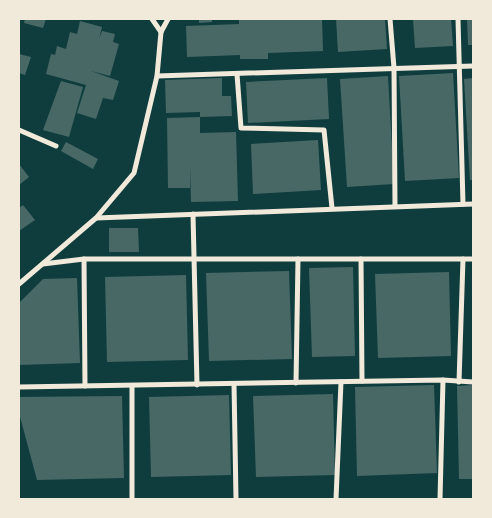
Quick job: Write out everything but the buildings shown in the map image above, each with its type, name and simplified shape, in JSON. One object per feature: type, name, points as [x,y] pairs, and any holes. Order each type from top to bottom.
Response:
[{"type":"street","points":[[152,19],[160,32]]},
{"type":"street","points":[[19,284],[96,218],[134,173],[157,76],[160,32],[168,19]]},
{"type":"street","points":[[390,19],[394,68],[396,206]]},
{"type":"street","points":[[458,19],[463,204]]},
{"type":"street","points":[[157,76],[473,66]]},
{"type":"street","points":[[237,74],[241,128],[324,130],[332,208]]},
{"type":"street","points":[[19,130],[56,146]]},
{"type":"street","points":[[96,218],[473,204]]},
{"type":"street","points":[[193,214],[197,384]]},
{"type":"street","points":[[43,264],[84,259],[473,259]]},
{"type":"street","points":[[84,259],[85,386]]},
{"type":"street","points":[[296,382],[298,259]]},
{"type":"street","points":[[361,259],[362,382]]},
{"type":"street","points":[[459,382],[463,259]]},
{"type":"street","points":[[440,499],[443,380]]},
{"type":"street","points":[[19,388],[443,380],[473,382]]},
{"type":"street","points":[[336,499],[341,382]]},
{"type":"street","points":[[234,384],[236,499]]},
{"type":"street","points":[[132,386],[132,499]]}]
